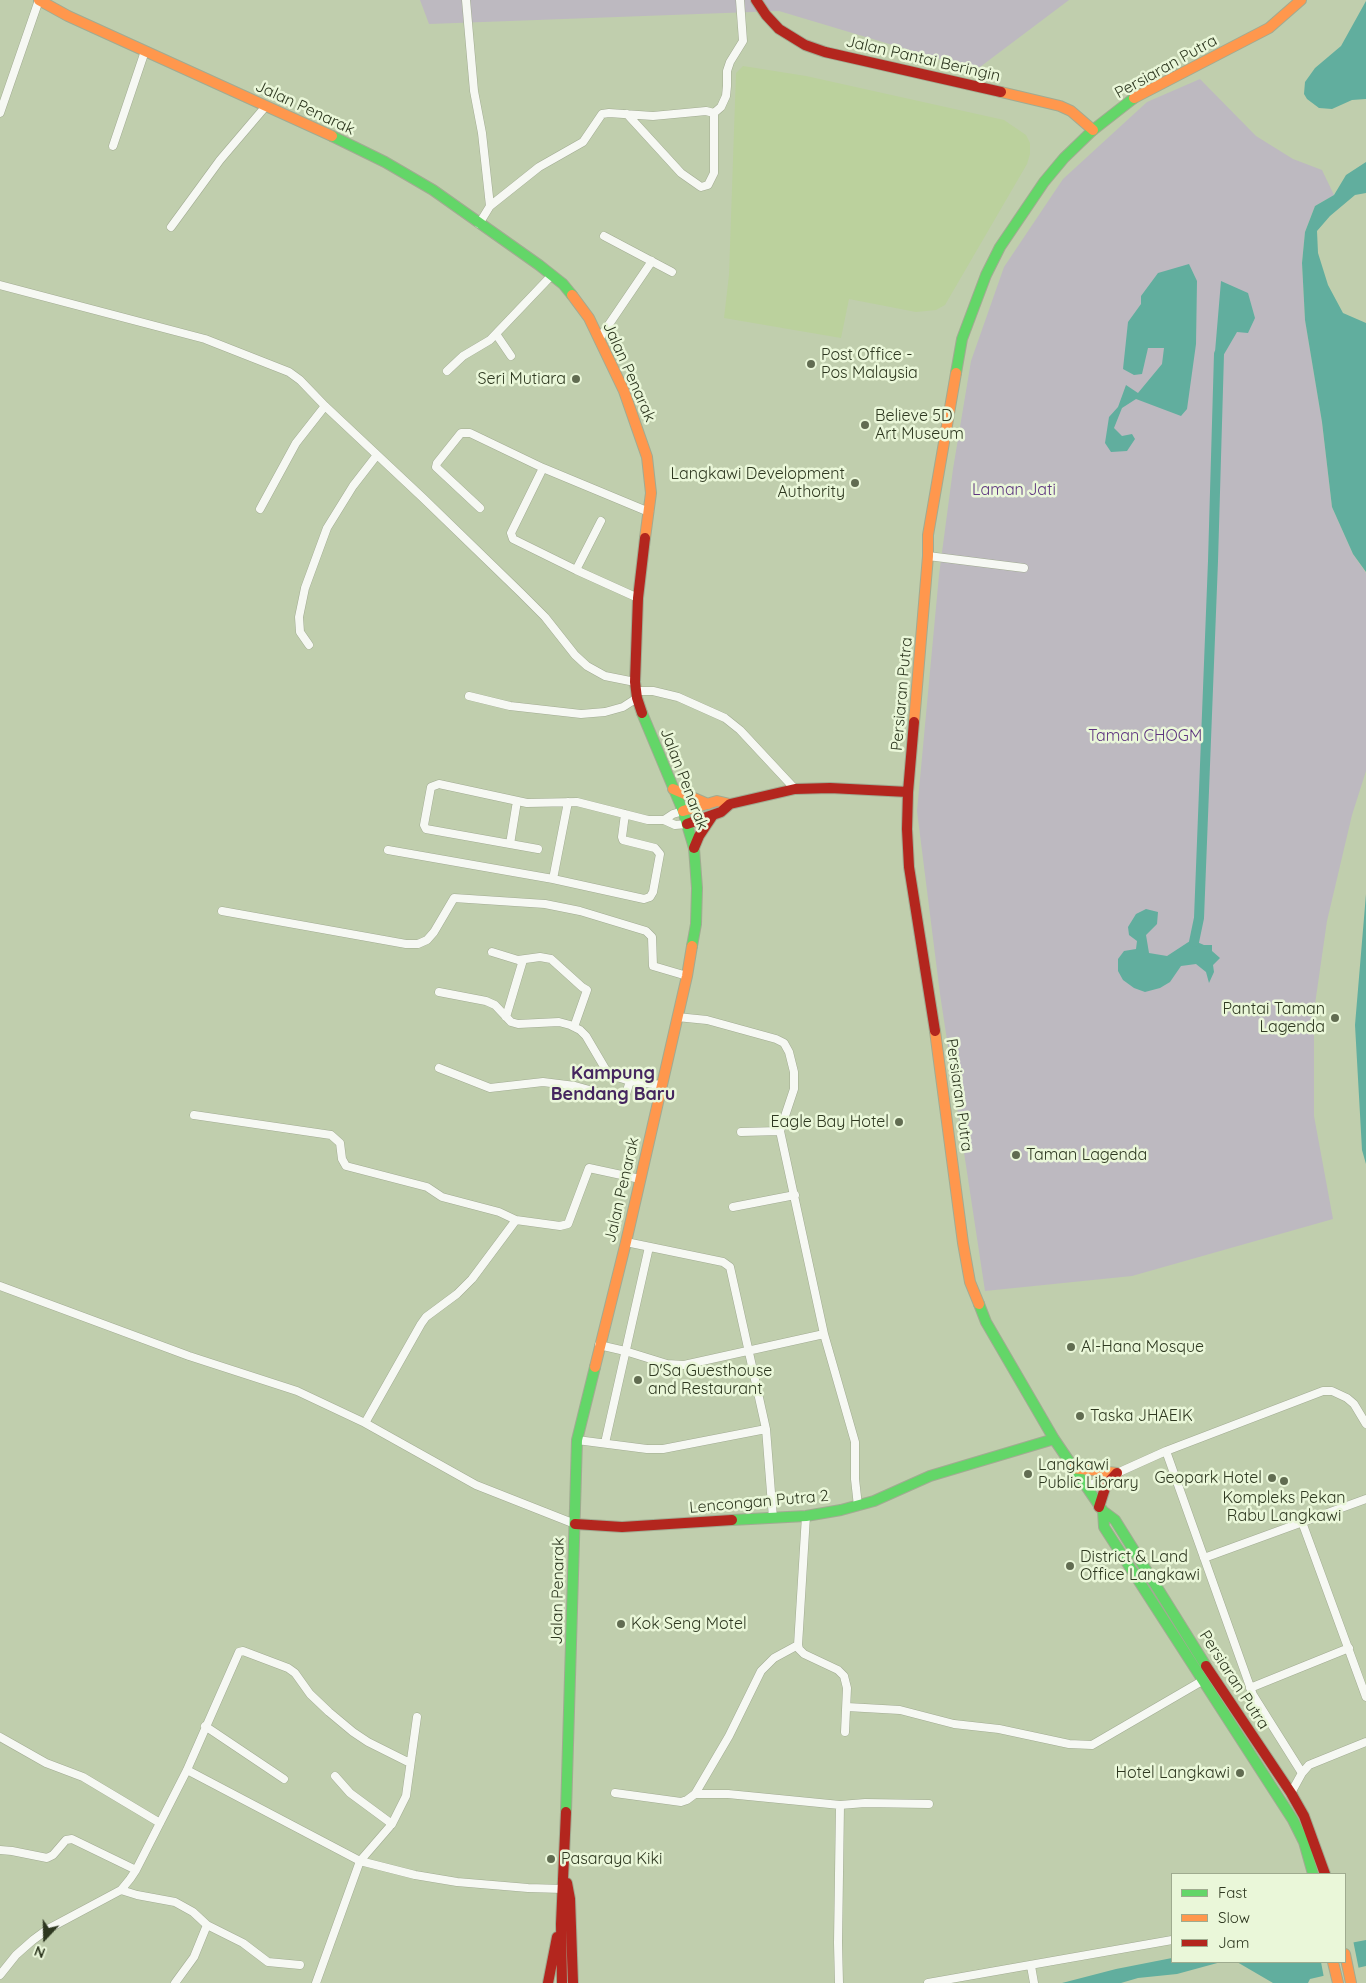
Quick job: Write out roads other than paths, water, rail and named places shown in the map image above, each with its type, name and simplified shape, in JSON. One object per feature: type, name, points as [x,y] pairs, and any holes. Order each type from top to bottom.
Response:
[{"type":"main road","name":"Jalan Penarak","points":[[39,0],[68,16],[385,162],[432,190],[564,284],[589,318],[624,391],[636,420],[647,458],[650,474],[649,512],[638,598],[636,690],[654,744],[683,811],[694,848],[697,888],[696,924],[687,976],[626,1242],[577,1440],[570,1750],[561,1924],[562,1983]]},
{"type":"main road","name":"Jalan Pantai Beringin","points":[[756,0],[779,29],[791,38],[806,45],[825,52],[1060,106],[1071,111],[1093,130]]},
{"type":"main road","name":"Persiaran Putra","points":[[1301,0],[1269,28],[1136,98],[1093,130],[1064,158],[1019,217],[1000,247],[974,304],[962,339],[928,535],[928,556],[908,792],[907,829],[909,867],[934,1022],[963,1243],[970,1282],[986,1322],[1072,1468],[1101,1509],[1115,1520],[1212,1676],[1291,1794],[1304,1816],[1325,1873]]},
{"type":"main road","points":[[687,824],[721,812],[730,804],[755,796],[794,790],[830,788],[908,792]]},
{"type":"main road","points":[[673,789],[708,804]]},
{"type":"main road","points":[[683,811],[717,801],[730,804]]},
{"type":"main road","points":[[694,848],[698,836],[712,815]]},
{"type":"main road","name":"Lencongan Putra 2","points":[[574,1524],[622,1527],[806,1516],[858,1506],[930,1476],[1054,1439]]},
{"type":"main road","points":[[1072,1468],[1117,1473]]},
{"type":"main road","points":[[1101,1509],[1106,1485],[1117,1473]]},
{"type":"main road","name":"Persiaran Putra","points":[[1101,1509],[1104,1527],[1293,1820],[1304,1842],[1313,1873]]},
{"type":"main road","points":[[564,1875],[570,1899],[572,1983]]},
{"type":"main road","points":[[548,1983],[561,1924]]},
{"type":"main road","points":[[1346,1959],[1350,1980]]},
{"type":"main road","points":[[1333,1963],[1337,1981]]},
{"type":"street","points":[[0,112],[39,0]]},
{"type":"street","points":[[466,0],[474,91],[482,133],[490,206]]},
{"type":"street","points":[[479,224],[490,206],[539,167],[583,142],[602,114],[653,116],[706,111],[714,112],[721,107],[726,96],[726,71],[743,41],[740,0]]},
{"type":"street","points":[[113,146],[145,51]]},
{"type":"street","points":[[171,227],[220,160],[266,106]]},
{"type":"street","points":[[627,114],[681,173],[701,187],[708,185],[714,173],[714,112]]},
{"type":"street","points":[[604,236],[672,272]]},
{"type":"street","points":[[599,339],[652,261]]},
{"type":"street","points":[[446,372],[463,356],[496,334],[552,275]]},
{"type":"street","points":[[0,285],[205,339],[279,367],[300,380],[545,617],[575,655],[587,666],[636,690],[653,691],[678,697],[725,718],[740,730],[794,790]]},
{"type":"street","points":[[496,334],[511,356]]},
{"type":"street","points":[[260,509],[296,444],[325,406]]},
{"type":"street","points":[[480,508],[436,467],[437,463],[461,433],[470,433],[543,468],[649,512]]},
{"type":"street","points":[[309,646],[300,632],[299,617],[305,588],[327,528],[353,486],[376,455]]},
{"type":"street","points":[[543,468],[511,533],[512,536],[576,570],[638,598]]},
{"type":"street","points":[[576,570],[601,521]]},
{"type":"street","points":[[928,556],[1024,568]]},
{"type":"street","points":[[468,696],[510,706],[581,714],[605,712],[623,707],[636,690]]},
{"type":"street","points":[[538,849],[426,829],[424,825],[431,786],[439,784],[527,803],[568,802],[590,804],[648,820],[664,820],[675,825],[687,824]]},
{"type":"street","points":[[510,844],[517,801]]},
{"type":"street","points":[[553,879],[568,802]]},
{"type":"street","points":[[664,820],[673,814],[683,811]]},
{"type":"street","points":[[388,850],[553,879],[644,899],[650,897],[653,892],[660,854],[655,848],[623,840],[625,814]]},
{"type":"street","points":[[222,911],[406,944],[418,944],[427,940],[434,932],[454,898],[545,904],[580,911],[646,931],[652,936],[653,966],[687,976]]},
{"type":"street","points":[[492,952],[509,958],[523,960],[540,957],[551,958],[582,987],[588,990],[574,1027]]},
{"type":"street","points":[[506,1017],[523,960]]},
{"type":"street","points":[[440,992],[486,1001],[495,1005],[511,1022],[518,1024],[559,1022],[574,1027],[586,1036],[606,1070],[617,1077],[630,1081],[661,1086]]},
{"type":"street","points":[[677,1017],[707,1020],[776,1039],[784,1043],[789,1052],[794,1072],[794,1089],[780,1131],[824,1334],[855,1442],[855,1479],[858,1506]]},
{"type":"street","points":[[439,1068],[490,1088],[543,1082],[576,1086],[618,1098],[626,1094],[630,1081]]},
{"type":"street","points":[[194,1115],[330,1135],[340,1143],[342,1159],[346,1166],[427,1187],[442,1197],[499,1212],[516,1220],[560,1226],[568,1224],[589,1168],[640,1179]]},
{"type":"street","points":[[741,1132],[780,1131]]},
{"type":"street","points":[[733,1207],[795,1195]]},
{"type":"street","points":[[365,1423],[420,1324],[472,1280],[516,1220]]},
{"type":"street","points":[[626,1242],[723,1262],[730,1267],[766,1429],[773,1518]]},
{"type":"street","points":[[605,1443],[649,1247]]},
{"type":"street","points":[[0,1286],[189,1356],[297,1392],[365,1423],[476,1485],[574,1524]]},
{"type":"street","points":[[599,1345],[667,1364],[684,1365],[824,1334]]},
{"type":"street","points":[[1086,1487],[1166,1451],[1323,1391],[1332,1391],[1347,1398],[1358,1409],[1366,1424]]},
{"type":"street","points":[[577,1440],[648,1449],[663,1449],[766,1429]]},
{"type":"street","points":[[1166,1451],[1250,1688],[1302,1773]]},
{"type":"street","points":[[1204,1558],[1366,1499]]},
{"type":"street","points":[[806,1516],[798,1645],[804,1654],[838,1670],[844,1676],[847,1688],[844,1732]]},
{"type":"street","points":[[1302,1522],[1366,1696]]},
{"type":"street","points":[[615,1793],[681,1802],[695,1794],[729,1736],[761,1671],[774,1658],[798,1645]]},
{"type":"street","points":[[1250,1688],[1348,1648]]},
{"type":"street","points":[[0,1975],[16,1955],[48,1929],[122,1890],[136,1870],[187,1770],[239,1652],[243,1651],[288,1668],[295,1673],[310,1694],[353,1732],[368,1742],[410,1762]]},
{"type":"street","points":[[847,1707],[900,1710],[954,1724],[999,1729],[1069,1744],[1092,1745],[1202,1681]]},
{"type":"street","points":[[316,1983],[360,1861],[392,1824],[406,1796],[417,1717]]},
{"type":"street","points":[[206,1726],[284,1779]]},
{"type":"street","points":[[0,1737],[46,1763],[83,1778],[160,1823]]},
{"type":"street","points":[[1291,1794],[1302,1773],[1317,1761],[1366,1742]]},
{"type":"street","points":[[187,1770],[360,1861],[457,1882],[563,1889]]},
{"type":"street","points":[[335,1776],[350,1793],[392,1824]]},
{"type":"street","points":[[695,1794],[728,1794],[840,1805],[865,1803],[929,1804]]},
{"type":"street","points":[[839,1983],[840,1805]]},
{"type":"street","points":[[0,1850],[47,1858],[53,1855],[66,1840],[72,1839],[136,1870]]},
{"type":"street","points":[[122,1890],[137,1895],[175,1902],[193,1912],[207,1925],[243,1943],[268,1962],[300,1965]]},
{"type":"street","points":[[175,1983],[194,1957],[207,1925]]},
{"type":"street","points":[[928,1983],[1171,1940]]},
{"type":"street","points":[[1031,1966],[1034,1983]]},
{"type":"water","points":[[1366,1],[1366,99],[1352,100],[1332,109],[1319,108],[1307,99],[1304,94],[1305,82],[1315,68],[1341,46]]},
{"type":"water","points":[[1366,162],[1366,193],[1355,195],[1330,216],[1317,231],[1318,253],[1328,285],[1343,313],[1366,323],[1366,572],[1353,554],[1332,507],[1322,422],[1305,320],[1302,263],[1305,232],[1315,206],[1334,195],[1346,175]]},
{"type":"water","points":[[1189,264],[1197,281],[1196,344],[1187,409],[1181,416],[1136,399],[1122,408],[1114,428],[1122,436],[1132,434],[1135,439],[1127,451],[1111,452],[1105,443],[1109,417],[1118,407],[1126,385],[1138,393],[1162,364],[1164,348],[1148,348],[1142,374],[1134,375],[1123,369],[1128,322],[1141,304],[1141,296],[1158,273]]},
{"type":"water","points":[[1221,281],[1248,293],[1255,318],[1248,333],[1237,332],[1223,356],[1215,352]]},
{"type":"water","points":[[1366,894],[1366,1164],[1362,1150],[1355,1025]]},
{"type":"water","points":[[1146,909],[1158,912],[1157,924],[1146,935],[1149,953],[1167,956],[1190,941],[1212,945],[1212,951],[1220,958],[1213,965],[1214,972],[1209,983],[1206,972],[1196,964],[1181,966],[1170,982],[1160,988],[1145,992],[1134,988],[1123,980],[1118,971],[1118,959],[1124,951],[1136,949],[1137,941],[1129,935],[1128,927],[1136,914]]},
{"type":"water","points":[[1366,1940],[1366,1966],[1310,1979],[1308,1983],[1273,1983],[1239,1963],[1346,1963],[1346,1944]]},
{"type":"water","points":[[1171,1958],[1171,1963],[1217,1963],[1177,1974],[1138,1978],[1121,1983],[1062,1983],[1116,1969]]},
{"type":"waterway","points":[[1194,942],[1199,918],[1219,354]]},
{"type":"place","name":"Post Office - Pos Malaysia","points":[[811,364]]},
{"type":"place","name":"Seri Mutiara","points":[[576,379]]},
{"type":"place","name":"Believe 5D Art Museum","points":[[865,425]]},
{"type":"place","name":"Langkawi Development Authority","points":[[855,483]]},
{"type":"place","name":"Pantai Taman Lagenda","points":[[1335,1018]]},
{"type":"place","name":"Eagle Bay Hotel","points":[[899,1122]]},
{"type":"place","name":"Taman Lagenda","points":[[1016,1155]]},
{"type":"place","name":"Al-Hana Mosque","points":[[1071,1347]]},
{"type":"place","name":"D'Sa Guesthouse and Restaurant","points":[[638,1380]]},
{"type":"place","name":"Taska JHAEIK","points":[[1080,1416]]},
{"type":"place","name":"Langkawi Public Library","points":[[1028,1474]]},
{"type":"place","name":"Geopark Hotel","points":[[1272,1478]]},
{"type":"place","name":"Kompleks Pekan Rabu Langkawi","points":[[1284,1481]]},
{"type":"place","name":"District & Land Office Langkawi","points":[[1070,1566]]},
{"type":"place","name":"Kok Seng Motel","points":[[621,1624]]},
{"type":"place","name":"Hotel Langkawi","points":[[1240,1773]]},
{"type":"place","name":"Pasaraya Kiki","points":[[551,1859]]},
{"type":"district","name":"Kampung Bendang Baru","points":[[613,1084]]},
{"type":"park label","name":"Laman Jati","points":[[1014,490]]},
{"type":"park label","name":"Taman CHOGM","points":[[1145,736]]}]
